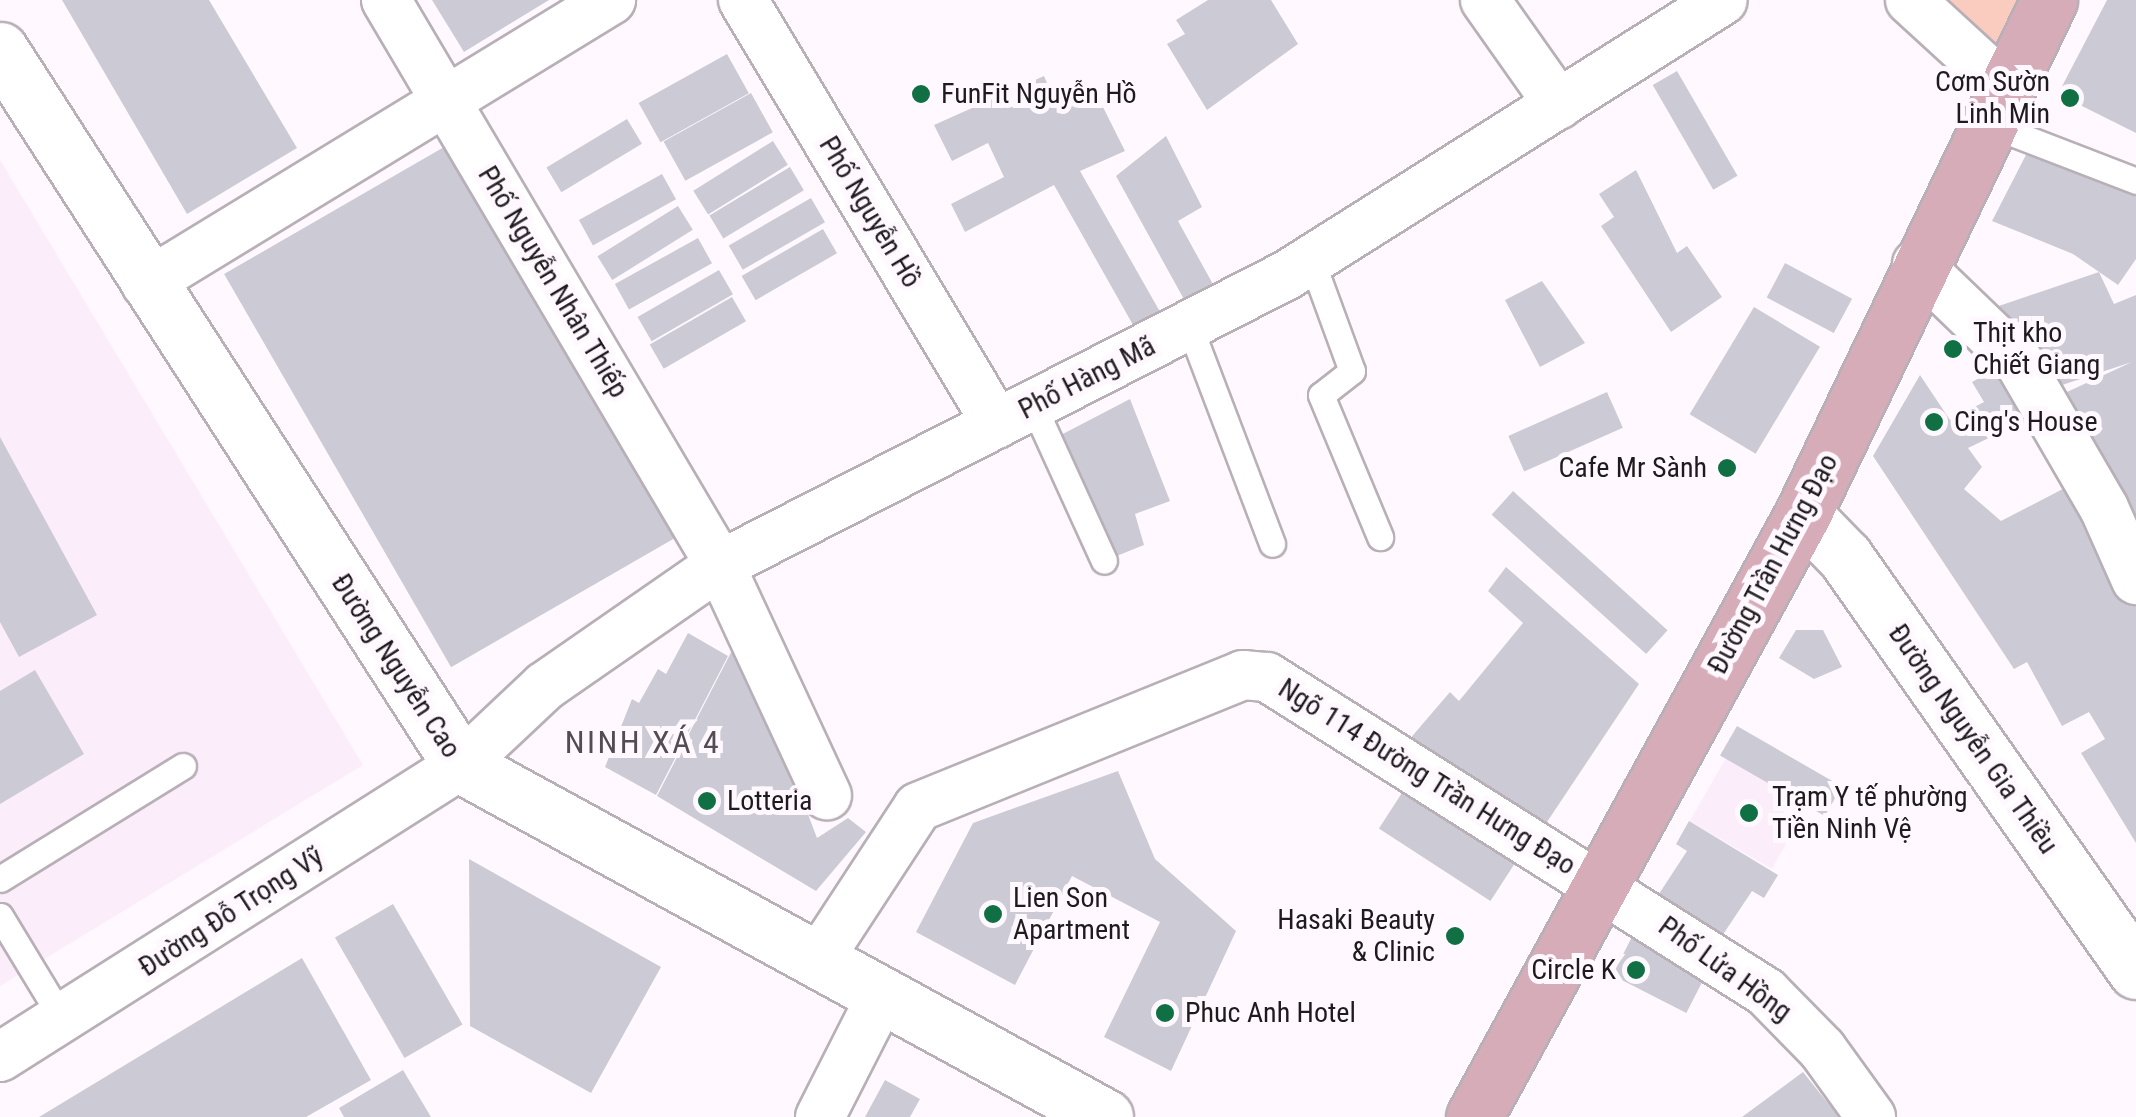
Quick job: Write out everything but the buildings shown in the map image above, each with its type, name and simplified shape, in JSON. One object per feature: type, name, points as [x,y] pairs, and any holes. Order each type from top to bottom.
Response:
[{"type":"main road","name":"Đường Trần Hưng Đạo","points":[[1474,1117],[1803,514],[1917,264],[2049,0]]},
{"type":"main road","name":"Đường Nguyễn Cao","points":[[0,50],[146,284],[461,765],[820,957],[1105,1117]]},
{"type":"main road","name":"Đường Nguyễn Gia Thiều","points":[[1803,514],[1845,556],[2136,971]]},
{"type":"street","name":"Phố Nguyễn Nhân Thiếp","points":[[386,0],[720,565],[827,795]]},
{"type":"street","points":[[146,284],[611,0]]},
{"type":"street","name":"Phố Nguyễn Hồ","points":[[742,0],[1015,415]]},
{"type":"street","points":[[1485,0],[1560,105]]},
{"type":"street","name":"Phố Hàng Mã","points":[[461,765],[546,686],[720,565],[1311,260],[1723,0]]},
{"type":"street","points":[[1910,0],[1995,105]]},
{"type":"street","points":[[1917,264],[2019,362],[2125,526],[2136,580]]},
{"type":"street","name":"Ngõ 114 Đường Trần Hưng Đạo","points":[[820,957],[918,807],[1244,675],[1267,677],[1600,884]]},
{"type":"street","name":"Đường Đỗ Trọng Vỹ","points":[[0,1057],[461,765]]},
{"type":"street","name":"Phố Lửa Hồng","points":[[1600,884],[1766,992],[1822,1049],[1870,1117]]},
{"type":"street","points":[[820,1117],[883,993]]},
{"type":"lane","points":[[1995,105],[2136,181]]},
{"type":"lane","points":[[1311,260],[1352,371],[1322,394],[1380,537]]},
{"type":"lane","points":[[1190,324],[1272,544]]},
{"type":"lane","points":[[1015,415],[1104,561]]},
{"type":"lane","points":[[0,880],[183,766]]},
{"type":"lane","points":[[0,916],[64,1020]]},
{"type":"shaded area","points":[[1919,0],[2026,0],[1997,56]]},
{"type":"shaded area","points":[[0,160],[363,765],[0,986]]},
{"type":"shaded area","name":"Trạm Y tế phường Tiền Ninh Vệ","points":[[1726,758],[1808,806],[1772,869],[1690,821]]},
{"type":"place","name":"FunFit Nguyễn Hồ","points":[[921,94]]},
{"type":"place","name":"Cơm Sườn Linh Min","points":[[2070,98]]},
{"type":"place","name":"Thịt kho Chiết Giang","points":[[1953,349]]},
{"type":"place","name":"Cing's House","points":[[1934,422]]},
{"type":"place","name":"Cafe Mr Sành","points":[[1727,468]]},
{"type":"place","name":"Lotteria","points":[[707,801]]},
{"type":"place","name":"Trạm Y tế phường Tiền Ninh Vệ","points":[[1749,813]]},
{"type":"place","name":"Lien Son Apartment","points":[[993,914]]},
{"type":"place","name":"Hasaki Beauty & Clinic","points":[[1455,936]]},
{"type":"place","name":"Circle K","points":[[1636,970]]},
{"type":"place","name":"Phuc Anh Hotel","points":[[1165,1013]]},
{"type":"district","name":"NINH XÁ 4","points":[[643,742]]}]
